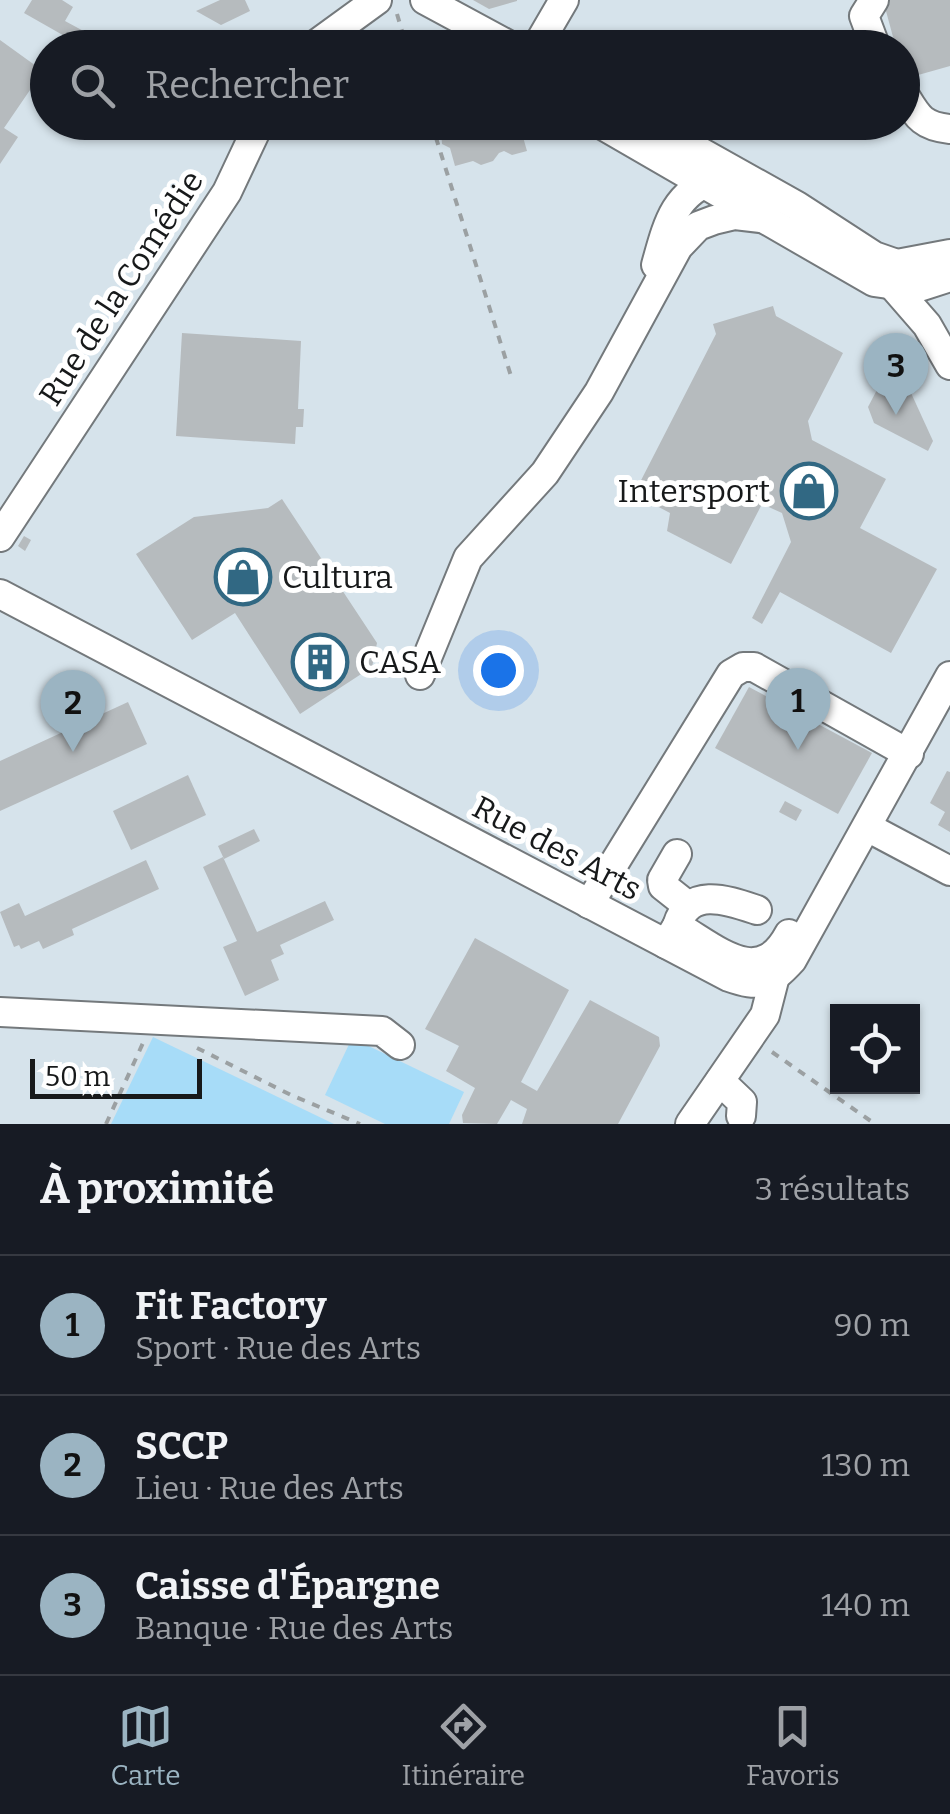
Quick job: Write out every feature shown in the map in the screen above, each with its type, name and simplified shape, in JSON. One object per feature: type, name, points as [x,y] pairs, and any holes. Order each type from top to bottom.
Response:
[{"type":"street","points":[[336,30],[377,0]]},
{"type":"street","points":[[546,30],[564,0]]},
{"type":"street","points":[[869,30],[864,16],[874,0]]},
{"type":"street","points":[[432,5],[457,30]]},
{"type":"street","points":[[432,5],[480,30]]},
{"type":"street","points":[[920,118],[931,127],[950,129]]},
{"type":"street","name":"Rue de la Comédie","points":[[0,537],[227,192],[252,140]]},
{"type":"street","points":[[629,140],[874,282],[916,288],[950,279]]},
{"type":"street","points":[[679,140],[798,206],[874,256],[897,264],[950,254]]},
{"type":"street","points":[[651,294],[671,214],[692,190],[705,183],[743,176]]},
{"type":"street","points":[[420,675],[468,558],[545,472],[599,392],[678,247],[698,226],[735,216],[768,219]]},
{"type":"street","points":[[874,256],[892,286],[927,325],[950,365]]},
{"type":"street","points":[[927,325],[950,279]]},
{"type":"street","name":"Rue des Arts","points":[[0,594],[589,904],[677,925],[748,984],[774,980]]},
{"type":"street","points":[[589,904],[730,674],[742,667],[754,668],[909,754]]},
{"type":"street","points":[[690,1124],[764,1015],[774,980],[792,960],[869,828],[950,676]]},
{"type":"street","points":[[869,828],[950,871]]},
{"type":"street","points":[[677,854],[662,880],[677,925],[732,958],[757,964],[781,948],[827,868],[846,867]]},
{"type":"street","points":[[677,925],[700,899],[722,899],[757,910]]},
{"type":"street","points":[[0,1011],[382,1031],[400,1045]]},
{"type":"street","points":[[720,1080],[738,1096],[742,1116]]},
{"type":"path","points":[[392,0],[401,30]]},
{"type":"path","points":[[437,140],[511,376]]},
{"type":"path","points":[[750,1036],[874,1124]]},
{"type":"path","points":[[106,1124],[144,1042]]},
{"type":"path","points":[[186,1043],[291,1096],[360,1124]]},
{"type":"shaded area","points":[[0,0],[950,0],[950,1124],[0,1124]]},
{"type":"shaded area","points":[[153,1037],[334,1124],[111,1124]]},
{"type":"shaded area","points":[[352,1038],[464,1092],[449,1124],[385,1124],[325,1095]]},
{"type":"building","points":[[32,0],[62,0],[73,7],[65,21],[82,30],[54,30],[24,13]]},
{"type":"building","points":[[220,0],[245,0],[250,11],[221,25],[196,11]]},
{"type":"building","points":[[473,0],[517,0],[517,1],[489,9]]},
{"type":"building","points":[[883,0],[950,0],[950,66],[920,74],[920,30],[891,30]]},
{"type":"building","points":[[0,40],[30,62],[30,90],[4,128],[18,137],[0,164]]},
{"type":"building","points":[[442,140],[524,140],[527,151],[512,155],[504,151],[481,165],[473,161],[455,166],[450,148]]},
{"type":"building","name":"Intersport","points":[[773,306],[776,316],[843,353],[808,421],[812,440],[886,479],[860,528],[937,569],[891,653],[780,592],[762,624],[752,618],[791,542],[782,513],[762,504],[731,564],[667,531],[670,513],[634,494],[716,334],[713,324]]},
{"type":"building","points":[[182,333],[301,341],[298,409],[304,409],[303,427],[296,427],[295,444],[176,436]]},
{"type":"building","points":[[890,365],[901,371],[933,441],[928,451],[874,423],[868,407]]},
{"type":"building","name":"Cultura","points":[[282,499],[377,643],[372,667],[300,714],[235,613],[192,640],[136,554],[194,517],[268,508]]},
{"type":"building","points":[[24,536],[31,540],[25,551],[18,546]]},
{"type":"building","points":[[749,687],[872,753],[838,814],[715,748]]},
{"type":"building","points":[[128,702],[147,744],[0,811],[0,761]]},
{"type":"building","points":[[947,771],[950,832],[938,825],[945,812],[930,803]]},
{"type":"building","points":[[188,775],[206,815],[131,850],[113,811]]},
{"type":"building","points":[[785,801],[802,810],[796,821],[779,812]]},
{"type":"building","points":[[254,829],[260,841],[224,859],[218,846]]},
{"type":"building","points":[[223,857],[257,932],[325,901],[334,920],[280,945],[284,954],[271,960],[279,980],[245,996],[223,947],[237,941],[203,867]]},
{"type":"building","points":[[146,860],[159,889],[72,929],[74,935],[43,949],[39,941],[21,949],[19,945],[14,947],[0,912],[19,903],[25,916]]},
{"type":"building","points":[[475,938],[569,990],[521,1082],[537,1091],[590,1000],[659,1037],[660,1046],[618,1124],[522,1124],[527,1109],[511,1100],[497,1124],[463,1123],[462,1115],[475,1088],[446,1071],[459,1046],[425,1029]]},
{"type":"place","name":"Caisse d'Épargne","points":[[896,415]]},
{"type":"place","name":"Intersport","points":[[809,491]]},
{"type":"place","name":"Cultura","points":[[243,577]]},
{"type":"place","name":"CASA","points":[[320,662]]},
{"type":"place","name":"Fit Factory","points":[[798,750]]},
{"type":"place","name":"SCCP","points":[[73,752]]}]
